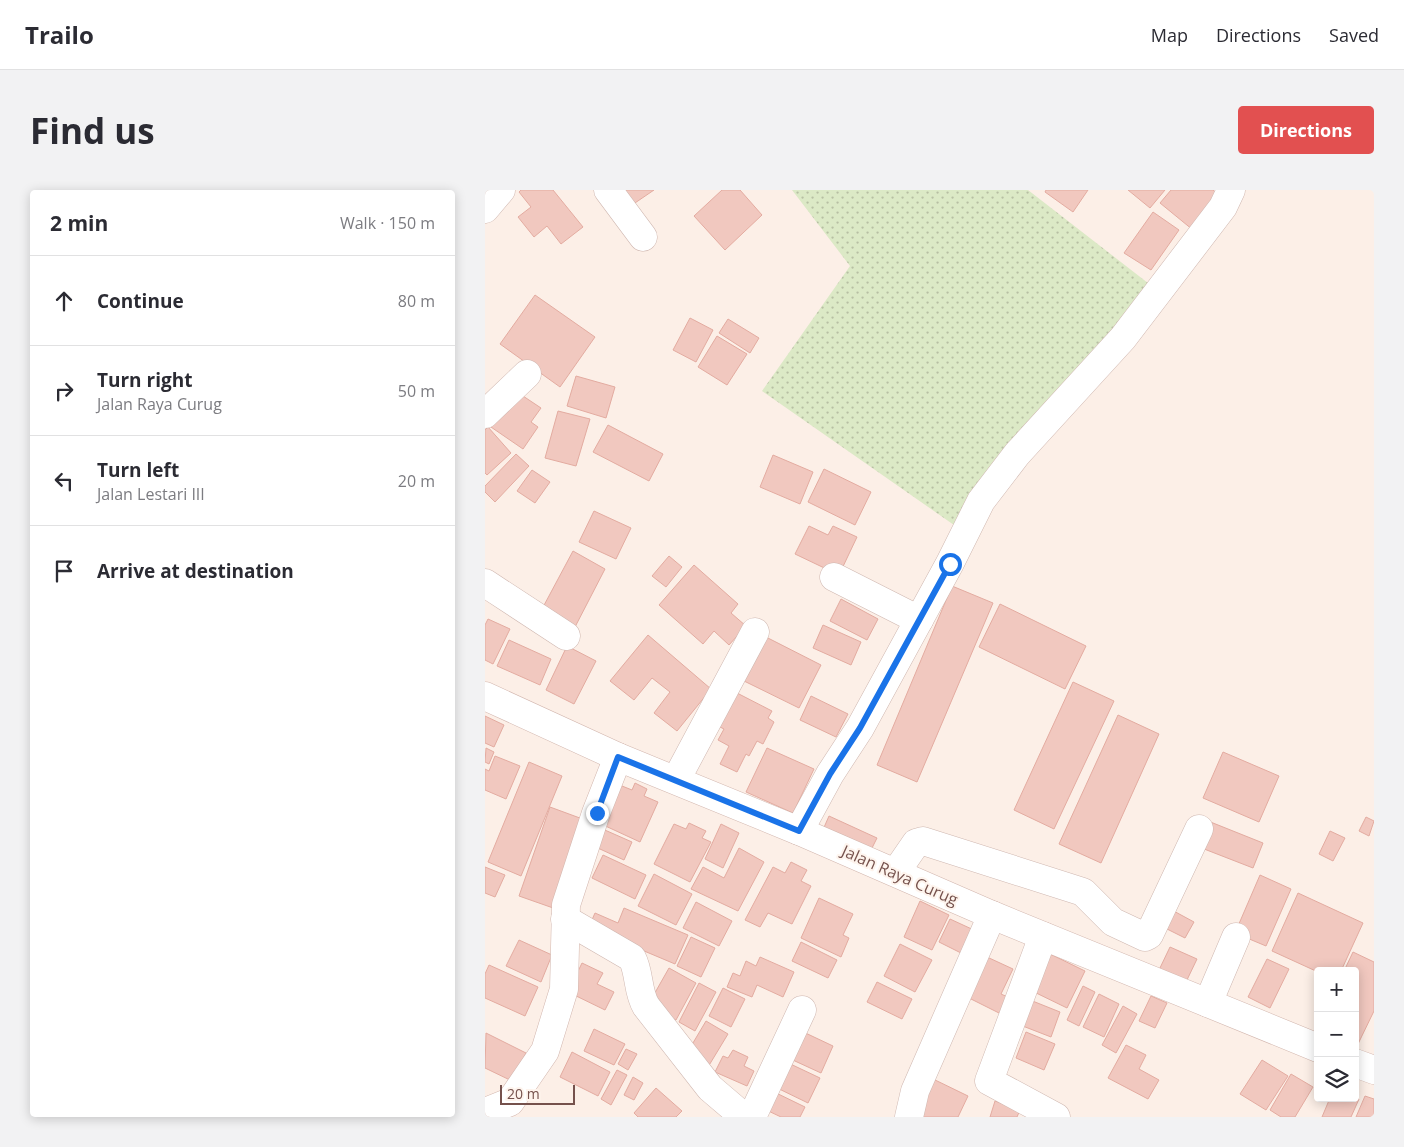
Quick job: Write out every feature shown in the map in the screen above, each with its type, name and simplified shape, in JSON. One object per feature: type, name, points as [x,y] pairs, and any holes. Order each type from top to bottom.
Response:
[{"type":"street","points":[[485,209],[501,190]]},
{"type":"street","points":[[608,190],[643,237]]},
{"type":"street","points":[[799,831],[830,774],[860,728],[981,501],[1017,454],[1123,338],[1223,207],[1231,190]]},
{"type":"street","points":[[485,414],[527,374]]},
{"type":"street","points":[[834,577],[919,620]]},
{"type":"street","points":[[485,583],[566,636]]},
{"type":"street","points":[[676,780],[755,632]]},
{"type":"street","name":"Jalan Raya Curug","points":[[485,696],[618,757],[799,831],[1043,936],[1314,1046]]},
{"type":"street","points":[[485,1112],[510,1102],[545,1051],[564,989],[566,905],[618,757]]},
{"type":"street","points":[[896,872],[916,843],[923,842],[1083,892],[1113,922],[1145,937],[1149,936],[1199,829]]},
{"type":"street","points":[[909,1117],[915,1091],[993,915]]},
{"type":"street","points":[[565,919],[632,958],[636,965],[641,996],[646,1006],[710,1088],[744,1117]]},
{"type":"street","points":[[1043,936],[989,1076],[989,1081],[1056,1117]]},
{"type":"street","points":[[1208,1003],[1236,937]]},
{"type":"street","points":[[752,1117],[802,1010]]},
{"type":"street","points":[[1359,1064],[1374,1070]]},
{"type":"green space","points":[[792,190],[1028,190],[1166,297],[964,532],[762,391],[850,266]]},
{"type":"building","points":[[521,190],[553,190],[583,227],[561,244],[547,226],[534,237],[518,217],[531,207],[519,192]]},
{"type":"building","points":[[621,190],[654,190],[632,205]]},
{"type":"building","points":[[722,190],[740,190],[762,215],[725,250],[694,216]]},
{"type":"building","points":[[1046,190],[1088,190],[1073,212],[1045,192]]},
{"type":"building","points":[[1128,190],[1165,190],[1150,208]]},
{"type":"building","points":[[1171,190],[1213,190],[1221,197],[1193,230],[1160,203]]},
{"type":"building","points":[[1153,212],[1179,230],[1151,270],[1124,253]]},
{"type":"building","points":[[535,295],[595,337],[560,387],[500,344]]},
{"type":"building","points":[[690,318],[713,330],[696,362],[673,350]]},
{"type":"building","points":[[728,319],[759,338],[750,353],[719,333]]},
{"type":"building","points":[[717,336],[747,354],[727,385],[698,367]]},
{"type":"building","points":[[576,376],[615,387],[606,418],[567,406]]},
{"type":"building","points":[[514,390],[541,408],[531,422],[538,427],[523,449],[488,425]]},
{"type":"building","points":[[558,411],[590,419],[576,466],[545,458]]},
{"type":"building","points":[[608,425],[663,454],[649,481],[593,452]]},
{"type":"building","points":[[488,427],[511,453],[487,475],[485,473],[485,430]]},
{"type":"building","points":[[516,454],[529,466],[495,502],[485,492],[485,486]]},
{"type":"building","points":[[773,455],[813,472],[800,504],[760,487]]},
{"type":"building","points":[[824,469],[871,492],[855,525],[808,502]]},
{"type":"building","points":[[532,470],[550,482],[535,503],[517,491]]},
{"type":"building","points":[[594,511],[631,528],[616,559],[579,542]]},
{"type":"building","points":[[809,526],[828,535],[833,526],[857,537],[839,575],[795,554]]},
{"type":"building","points":[[573,551],[605,569],[575,627],[542,609]]},
{"type":"building","points":[[669,556],[682,567],[666,587],[652,576]]},
{"type":"building","points":[[694,565],[738,604],[731,613],[746,626],[729,645],[714,631],[703,644],[659,605]]},
{"type":"building","points":[[952,586],[993,603],[917,782],[877,765]]},
{"type":"building","points":[[841,599],[878,619],[867,640],[830,621]]},
{"type":"building","points":[[1000,604],[1086,646],[1065,689],[979,647]]},
{"type":"building","points":[[488,619],[510,629],[493,664],[485,660],[485,625]]},
{"type":"building","points":[[823,625],[861,642],[851,665],[813,648]]},
{"type":"building","points":[[648,635],[711,689],[677,731],[654,713],[670,692],[652,678],[634,700],[610,681]]},
{"type":"building","points":[[764,636],[821,665],[799,708],[742,680]]},
{"type":"building","points":[[509,640],[551,659],[540,685],[497,666]]},
{"type":"building","points":[[567,646],[596,661],[574,704],[546,690]]},
{"type":"building","points":[[1073,682],[1114,701],[1054,829],[1014,810]]},
{"type":"building","points":[[737,693],[772,711],[768,718],[774,722],[763,744],[757,741],[749,756],[746,754],[737,772],[720,764],[729,746],[718,740],[724,729],[712,723]]},
{"type":"building","points":[[811,696],[848,714],[836,737],[800,720]]},
{"type":"building","points":[[1118,715],[1159,734],[1101,863],[1059,844]]},
{"type":"building","points":[[485,716],[504,725],[494,747],[485,743]]},
{"type":"building","points":[[486,748],[494,752],[489,764],[485,762]]},
{"type":"building","points":[[767,748],[814,769],[793,813],[746,792]]},
{"type":"building","points":[[1223,752],[1279,776],[1259,822],[1203,798]]},
{"type":"building","points":[[495,756],[520,766],[506,799],[485,790],[485,769],[489,771]]},
{"type":"building","points":[[529,762],[562,776],[521,876],[488,862]]},
{"type":"building","points":[[635,783],[647,789],[644,796],[658,802],[640,842],[599,823],[617,784],[632,790]]},
{"type":"building","points":[[550,807],[588,821],[556,909],[519,896]]},
{"type":"building","points":[[829,816],[877,838],[869,854],[822,832]]},
{"type":"building","points":[[1366,817],[1374,821],[1369,836],[1359,831]]},
{"type":"building","points":[[1208,821],[1263,843],[1253,868],[1199,847]]},
{"type":"building","points":[[689,823],[706,831],[702,838],[711,842],[690,882],[654,864],[674,824],[686,829]]},
{"type":"building","points":[[721,824],[739,833],[723,868],[705,859]]},
{"type":"building","points":[[598,827],[632,842],[624,860],[589,844]]},
{"type":"building","points":[[1330,831],[1345,838],[1333,861],[1319,854]]},
{"type":"building","points":[[739,848],[764,862],[738,911],[691,889],[703,867],[724,878]]},
{"type":"building","points":[[603,855],[646,875],[635,899],[592,878]]},
{"type":"building","points":[[791,862],[807,870],[801,881],[811,886],[792,924],[768,913],[760,927],[745,920],[773,867],[785,873]]},
{"type":"building","points":[[485,867],[505,875],[495,897],[485,893]]},
{"type":"building","points":[[654,874],[692,894],[676,925],[638,906]]},
{"type":"building","points":[[1260,875],[1291,889],[1266,946],[1235,933]]},
{"type":"building","points":[[1298,893],[1363,923],[1343,967],[1314,967],[1314,970],[1272,951]]},
{"type":"building","points":[[819,898],[853,914],[843,935],[849,938],[841,957],[801,938]]},
{"type":"building","points":[[920,901],[949,915],[932,950],[904,937]]},
{"type":"building","points":[[696,902],[732,921],[719,946],[683,928]]},
{"type":"building","points":[[624,908],[688,935],[675,964],[618,940],[587,931],[595,913],[618,923]]},
{"type":"building","points":[[1170,909],[1194,922],[1185,938],[1161,926]]},
{"type":"building","points":[[950,919],[976,931],[965,955],[939,942]]},
{"type":"building","points":[[691,937],[715,948],[701,977],[677,966]]},
{"type":"building","points":[[519,940],[552,955],[541,982],[506,966]]},
{"type":"building","points":[[801,942],[837,960],[828,978],[792,961]]},
{"type":"building","points":[[900,944],[932,960],[915,992],[884,976]]},
{"type":"building","points":[[1170,947],[1197,959],[1186,982],[1159,970]]},
{"type":"building","points":[[1046,952],[1085,971],[1067,1008],[1028,989]]},
{"type":"building","points":[[1353,952],[1374,962],[1374,1011],[1359,1042],[1359,967],[1346,967]]},
{"type":"building","points":[[760,957],[794,972],[783,997],[757,985],[752,997],[727,987],[733,973],[740,976],[746,961],[756,966]]},
{"type":"building","points":[[987,957],[1013,969],[1001,994],[1012,999],[1005,1016],[967,997]]},
{"type":"building","points":[[1267,959],[1289,969],[1270,1008],[1248,997]]},
{"type":"building","points":[[582,963],[603,973],[597,984],[614,992],[605,1010],[568,992]]},
{"type":"building","points":[[489,965],[538,987],[525,1016],[485,998],[485,974]]},
{"type":"building","points":[[669,968],[696,983],[676,1020],[648,1005]]},
{"type":"building","points":[[877,982],[912,999],[902,1019],[867,1002]]},
{"type":"building","points":[[699,983],[716,992],[695,1031],[679,1022]]},
{"type":"building","points":[[1083,986],[1095,992],[1079,1026],[1067,1020]]},
{"type":"building","points":[[723,988],[745,999],[731,1027],[709,1016]]},
{"type":"building","points":[[1099,994],[1119,1004],[1104,1037],[1083,1027]]},
{"type":"building","points":[[1151,996],[1167,1003],[1155,1028],[1139,1021]]},
{"type":"building","points":[[1025,998],[1060,1012],[1051,1037],[1015,1023]]},
{"type":"building","points":[[1123,1006],[1137,1014],[1116,1053],[1102,1045]]},
{"type":"building","points":[[706,1021],[728,1034],[708,1067],[687,1053]]},
{"type":"building","points":[[594,1029],[625,1044],[614,1065],[584,1051]]},
{"type":"building","points":[[797,1029],[833,1046],[821,1073],[784,1056]]},
{"type":"building","points":[[1026,1032],[1055,1044],[1044,1070],[1016,1058]]},
{"type":"building","points":[[486,1033],[526,1053],[512,1081],[485,1068]]},
{"type":"building","points":[[1126,1045],[1146,1055],[1139,1069],[1159,1080],[1148,1099],[1108,1078]]},
{"type":"building","points":[[626,1049],[637,1054],[628,1070],[618,1064]]},
{"type":"building","points":[[733,1050],[748,1057],[744,1066],[754,1071],[747,1086],[715,1072],[723,1056],[728,1058]]},
{"type":"building","points":[[572,1052],[610,1072],[598,1096],[560,1077]]},
{"type":"building","points":[[782,1060],[820,1078],[808,1103],[771,1085]]},
{"type":"building","points":[[1262,1060],[1288,1076],[1266,1110],[1240,1094]]},
{"type":"building","points":[[617,1070],[627,1075],[611,1105],[601,1099]]},
{"type":"building","points":[[1291,1074],[1313,1087],[1295,1117],[1281,1117],[1270,1110]]},
{"type":"building","points":[[633,1077],[643,1083],[634,1100],[624,1095]]},
{"type":"building","points":[[931,1078],[968,1096],[958,1117],[912,1117]]},
{"type":"building","points":[[656,1088],[682,1111],[676,1117],[638,1117],[634,1113]]},
{"type":"building","points":[[768,1089],[805,1107],[800,1117],[781,1117],[760,1107]]},
{"type":"building","points":[[1365,1096],[1374,1099],[1374,1117],[1356,1117]]},
{"type":"building","points":[[995,1101],[1020,1110],[1017,1117],[990,1117]]},
{"type":"building","points":[[1328,1102],[1358,1102],[1351,1117],[1322,1117]]},
{"type":"route","points":[[597,813],[618,757],[799,831],[830,774],[860,728],[950,564]]}]
